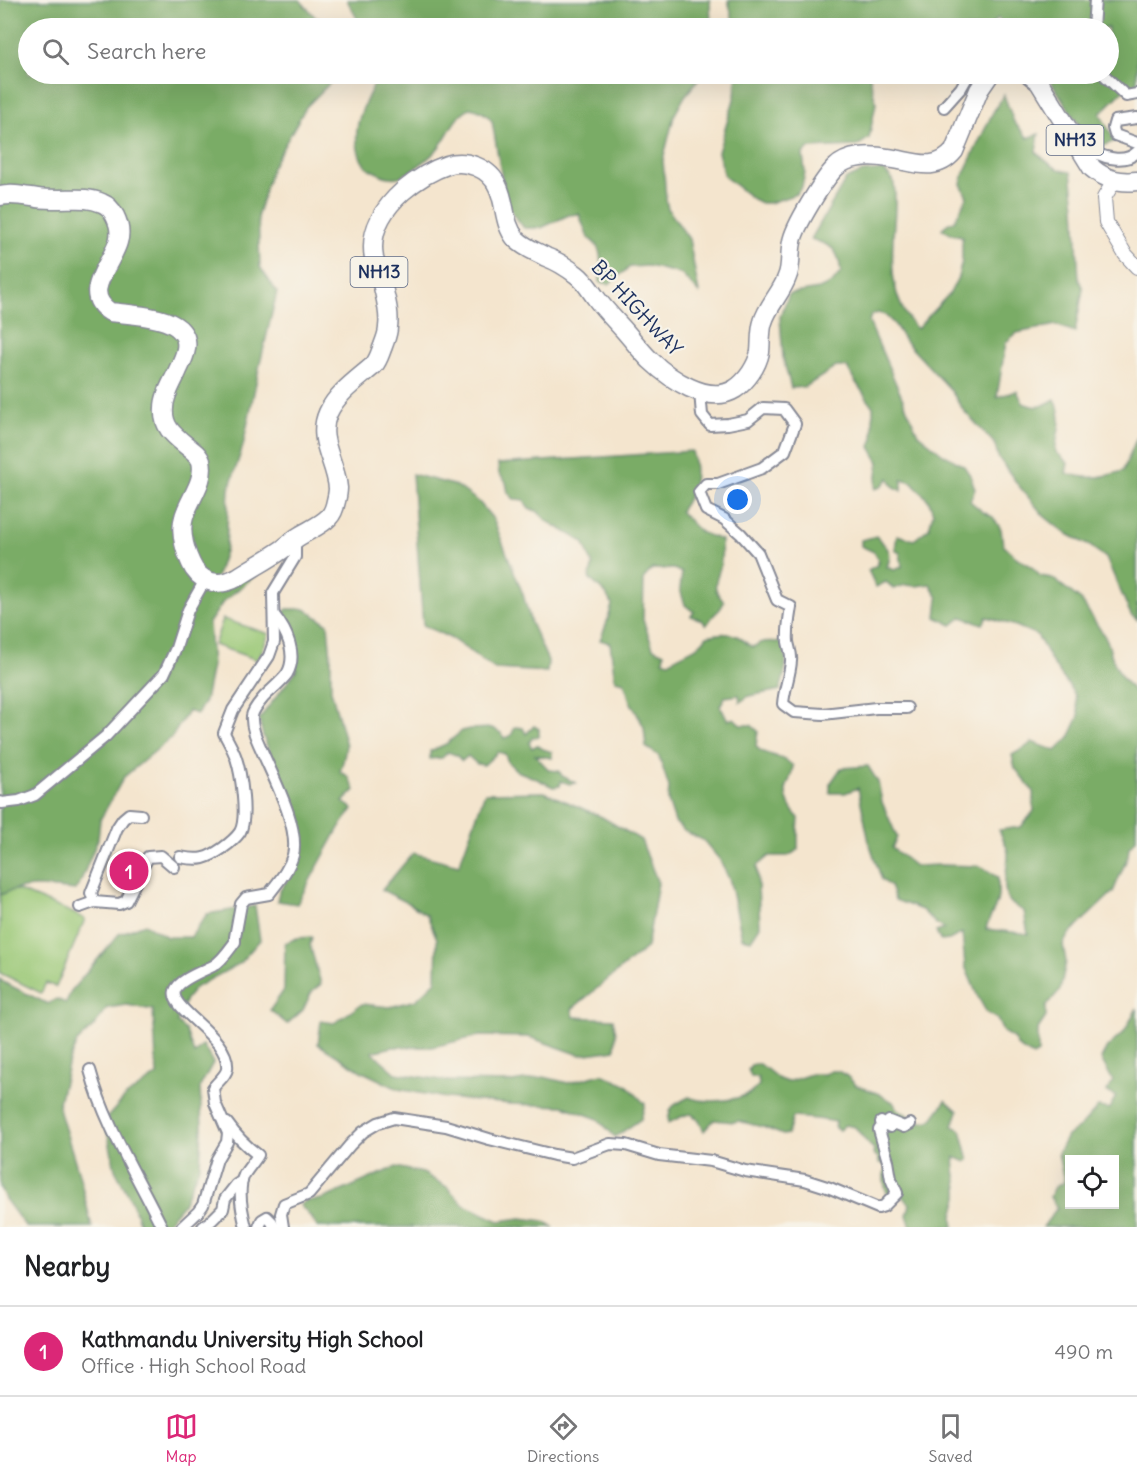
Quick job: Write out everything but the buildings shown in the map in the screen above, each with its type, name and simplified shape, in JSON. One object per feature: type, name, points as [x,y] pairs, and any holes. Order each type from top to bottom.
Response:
[{"type":"highway","name":"BP HIGHWAY","points":[[205,580],[221,583],[232,580],[329,517],[335,507],[338,489],[324,439],[323,427],[327,414],[336,399],[378,359],[388,328],[386,299],[374,256],[374,242],[379,221],[385,211],[405,190],[432,172],[459,163],[480,167],[489,173],[498,187],[509,229],[525,247],[576,274],[650,360],[691,389],[700,392],[728,393],[751,374],[759,355],[764,318],[787,278],[793,236],[827,177],[837,166],[850,158],[886,157],[917,164],[940,162],[948,158],[954,152],[983,84]]},
{"type":"highway","name":"NH13","points":[[1040,84],[1092,168],[1114,181],[1137,181]]},
{"type":"highway","points":[[0,196],[9,194],[39,198],[88,199],[103,203],[112,210],[119,224],[118,241],[97,286],[98,301],[110,312],[165,320],[178,327],[186,338],[186,349],[165,399],[164,409],[168,429],[199,456],[202,464],[196,492],[184,517],[182,529],[190,561],[205,580]]},
{"type":"street","points":[[1094,18],[1095,0]]},
{"type":"street","points":[[944,107],[963,84]]},
{"type":"street","points":[[1113,84],[1126,96],[1137,94]]},
{"type":"street","points":[[1137,118],[1115,121],[1113,128],[1115,135],[1137,143]]},
{"type":"street","points":[[1071,133],[1094,152],[1117,160],[1137,152]]},
{"type":"street","points":[[1114,181],[1104,198],[1106,222],[1125,254],[1137,267]]},
{"type":"street","points":[[700,392],[702,415],[710,425],[748,420],[763,408],[784,409],[795,424],[785,451],[762,468],[718,484],[706,484],[699,492],[706,510],[723,519],[758,553],[777,600],[790,608],[788,645],[792,657],[783,704],[794,712],[823,714],[876,708],[907,708]]},
{"type":"street","points":[[180,857],[196,860],[212,855],[234,839],[243,824],[244,810],[236,758],[224,733],[233,710],[269,656],[274,642],[273,593],[295,557],[295,539]]},
{"type":"street","points":[[0,802],[19,801],[35,795],[106,736],[164,674],[176,648],[188,610],[205,580]]},
{"type":"street","points":[[182,1227],[202,1205],[217,1159],[227,1142],[228,1133],[215,1103],[213,1088],[225,1074],[227,1067],[211,1034],[181,1007],[174,994],[175,988],[181,982],[216,964],[235,942],[240,904],[246,898],[269,894],[283,876],[293,854],[293,836],[288,813],[254,731],[252,714],[260,701],[286,675],[292,659],[283,626],[274,615]]},
{"type":"street","points":[[94,902],[91,893],[117,828],[129,814],[141,815]]},
{"type":"street","points":[[80,907],[94,902],[119,904],[126,901],[148,857],[160,856],[174,867]]},
{"type":"street","points":[[90,1070],[96,1095],[162,1227]]},
{"type":"street","points":[[218,1110],[235,1134],[258,1155],[242,1181],[242,1213],[246,1227]]},
{"type":"street","points":[[283,1227],[281,1214],[284,1204],[309,1194],[363,1132],[378,1123],[394,1118],[446,1126],[489,1139],[572,1158],[610,1144],[626,1145],[659,1155],[711,1161],[745,1172],[805,1180],[878,1208],[884,1206],[897,1192],[891,1179],[879,1130],[882,1126],[881,1122],[890,1127],[889,1121],[904,1127],[910,1124]]},
{"type":"street","points":[[203,1227],[223,1209],[225,1199],[242,1181]]},
{"type":"street","points":[[259,1227],[262,1220],[267,1217],[274,1227]]},
{"type":"green space","points":[[0,0],[300,0],[316,18],[18,18],[18,84],[329,84],[306,107],[272,167],[258,214],[260,267],[277,292],[243,446],[229,489],[226,548],[211,593],[263,569],[223,602],[209,623],[212,665],[205,701],[197,714],[188,711],[172,737],[124,777],[100,820],[98,839],[75,890],[28,887],[0,895]]},
{"type":"green space","points":[[347,0],[710,0],[711,18],[357,18]]},
{"type":"green space","points":[[728,0],[1137,0],[1137,86],[1125,89],[1100,114],[1115,141],[1100,147],[1083,131],[1052,84],[1119,84],[1119,18],[732,18]]},
{"type":"green space","points":[[374,84],[695,84],[674,116],[663,160],[668,209],[689,239],[699,293],[681,274],[648,266],[630,267],[609,284],[600,282],[599,251],[588,238],[579,214],[569,215],[541,228],[524,228],[513,214],[505,196],[492,121],[477,110],[470,108],[460,115],[436,151],[408,172],[398,177],[391,177],[370,169],[362,161],[356,138],[364,105]]},
{"type":"green space","points":[[736,84],[871,84],[876,103],[869,138],[857,146],[809,148],[803,154],[805,172],[802,187],[796,194],[770,203],[761,203],[724,176],[718,152],[735,96]]},
{"type":"green space","points":[[1004,95],[1014,122],[1028,138],[1039,134],[1036,152],[1060,170],[1071,172],[1079,280],[1083,289],[1075,332],[1056,325],[1017,333],[1006,342],[997,397],[1017,391],[1023,403],[1032,406],[1043,405],[1055,399],[1060,421],[1056,452],[1068,463],[1066,473],[1081,477],[1094,477],[1123,471],[1137,437],[1137,620],[1131,615],[1106,558],[1064,532],[1044,516],[998,457],[995,444],[964,411],[950,389],[905,341],[895,325],[885,315],[878,313],[871,315],[869,322],[918,434],[943,454],[964,466],[975,489],[970,501],[993,517],[1001,529],[1003,545],[1040,576],[1052,578],[1081,600],[1107,640],[1121,676],[1137,695],[1136,840],[1129,847],[1128,856],[1113,892],[1069,934],[1063,944],[1066,962],[1060,990],[1046,1006],[1046,1017],[1038,1029],[1038,1053],[1033,1056],[1018,1047],[1013,1038],[1003,1032],[997,1019],[987,1013],[965,966],[962,933],[949,940],[941,941],[936,932],[945,929],[922,910],[895,900],[890,886],[882,880],[869,842],[858,788],[845,793],[830,793],[830,784],[841,768],[868,766],[878,782],[882,802],[897,837],[892,848],[915,866],[980,866],[998,877],[997,902],[986,929],[1028,934],[1024,911],[1012,904],[1006,892],[1008,853],[999,830],[1021,827],[1034,811],[1033,791],[1015,768],[1012,755],[1032,742],[1056,751],[1069,738],[1079,716],[1075,695],[1053,664],[1037,635],[987,617],[983,624],[962,617],[952,625],[936,617],[938,598],[930,584],[905,585],[894,589],[886,582],[876,587],[868,570],[877,565],[878,559],[874,552],[861,546],[861,540],[876,536],[889,553],[887,567],[894,570],[902,567],[900,553],[895,550],[897,535],[914,540],[929,528],[933,513],[929,501],[912,482],[902,479],[902,491],[893,486],[889,478],[881,487],[875,489],[879,462],[870,447],[873,438],[873,407],[847,367],[836,367],[805,387],[791,388],[783,358],[780,317],[789,294],[819,289],[832,283],[841,272],[833,249],[811,239],[846,179],[863,172],[883,170],[892,180],[895,189],[892,252],[894,279],[901,306],[917,329],[950,293],[958,277],[962,261],[962,236],[942,229],[955,220],[967,197],[961,184],[964,173],[993,112]]},
{"type":"green space","points":[[692,451],[695,468],[694,482],[680,511],[700,532],[721,540],[721,561],[715,586],[724,602],[706,625],[702,620],[691,616],[694,612],[685,605],[680,589],[682,573],[674,569],[652,569],[644,578],[643,620],[653,648],[664,653],[663,660],[669,662],[694,648],[707,636],[714,634],[733,635],[754,647],[764,642],[783,642],[786,666],[780,690],[749,696],[740,702],[739,695],[725,697],[720,706],[728,720],[734,718],[741,725],[751,725],[758,731],[756,746],[759,749],[793,766],[786,794],[793,811],[799,818],[798,850],[788,856],[769,856],[757,866],[760,926],[751,940],[742,938],[730,881],[720,860],[703,840],[684,831],[675,822],[668,801],[669,787],[659,756],[646,747],[644,727],[630,701],[624,682],[615,680],[610,643],[600,640],[612,605],[606,594],[589,578],[593,565],[583,542],[547,521],[537,511],[529,509],[524,500],[514,499],[508,493],[506,482],[499,474],[498,464]]},
{"type":"green space","points":[[412,474],[457,486],[479,502],[493,519],[523,594],[531,623],[548,661],[547,672],[495,669],[452,639],[423,625]]},
{"type":"green space","points":[[287,609],[305,609],[328,624],[331,690],[346,745],[340,772],[348,776],[355,790],[343,802],[353,809],[339,828],[297,904],[277,901],[297,855],[302,831],[263,736],[259,719],[296,671],[294,653],[280,616]]},
{"type":"green space","points":[[223,619],[269,634],[258,660],[214,645]]},
{"type":"green space","points":[[534,726],[539,729],[539,736],[532,738],[529,743],[532,748],[537,745],[552,752],[552,758],[535,755],[549,770],[559,771],[562,776],[576,783],[561,781],[560,786],[553,787],[517,771],[508,762],[505,754],[498,752],[484,765],[477,764],[468,756],[462,761],[456,755],[448,752],[442,758],[430,759],[430,751],[446,744],[462,731],[492,728],[501,733],[504,738],[511,736],[515,727],[523,728],[526,734]]},
{"type":"green space","points":[[544,792],[602,817],[641,840],[658,883],[647,947],[572,1009],[574,1017],[613,1019],[616,1033],[615,1050],[580,1055],[529,1037],[479,1036],[432,1047],[393,1047],[372,1052],[396,1073],[448,1081],[512,1082],[544,1077],[568,1083],[602,1074],[628,1086],[645,1104],[641,1119],[615,1137],[598,1119],[563,1106],[446,1098],[398,1089],[361,1071],[318,1044],[321,1021],[334,1023],[362,1004],[390,1007],[416,1000],[436,981],[437,939],[427,915],[382,890],[413,853],[459,865],[485,793]]},
{"type":"green space","points":[[17,890],[85,919],[56,987],[46,983],[41,993],[0,973],[0,895]]},
{"type":"green space","points":[[255,906],[260,940],[239,964],[196,987],[186,999],[177,1022],[186,1031],[194,1054],[203,1045],[213,1063],[200,1087],[202,1127],[200,1165],[183,1204],[163,1227],[141,1227],[131,1200],[115,1170],[105,1120],[126,1096],[157,1075],[153,1010],[127,1005],[107,1008],[93,1027],[77,1042],[69,1061],[58,1106],[79,1174],[92,1227],[26,1227],[5,1199],[0,1187],[0,979],[48,1004],[56,999],[66,1003],[71,991],[119,934],[145,924],[167,937],[191,937],[207,914]]},
{"type":"green space","points":[[312,937],[310,945],[321,984],[311,993],[303,1010],[287,1024],[270,1010],[284,990],[285,943],[297,938]]},
{"type":"green space","points":[[1137,1008],[1137,1227],[1043,1227],[1057,1208],[1050,1197],[1055,1187],[1064,1182],[1058,1153],[1067,1136],[1081,1126],[1098,1107],[1109,1109],[1116,1096],[1107,1092],[1113,1081],[1101,1059],[1106,1049],[1124,1032]]},
{"type":"green space","points":[[755,1064],[760,1064],[779,1079],[787,1082],[811,1074],[838,1071],[856,1085],[893,1102],[897,1109],[919,1122],[933,1118],[946,1100],[958,1111],[953,1126],[961,1130],[969,1160],[966,1162],[955,1157],[958,1192],[953,1214],[954,1227],[911,1227],[907,1215],[910,1204],[898,1193],[891,1199],[884,1183],[886,1167],[879,1163],[878,1157],[873,1154],[874,1149],[855,1127],[845,1125],[839,1130],[835,1128],[836,1122],[793,1117],[788,1134],[783,1135],[738,1121],[714,1120],[704,1131],[699,1120],[691,1114],[668,1123],[673,1106],[689,1097],[721,1100],[738,1098],[752,1092],[759,1085],[758,1077],[751,1077],[748,1069]]},
{"type":"green space","points":[[396,1167],[423,1173],[447,1187],[464,1205],[499,1221],[521,1218],[544,1221],[553,1227],[317,1227],[300,1205],[306,1201],[323,1199]]},
{"type":"place","name":"Kathmandu University High School","points":[[129,871]]}]
